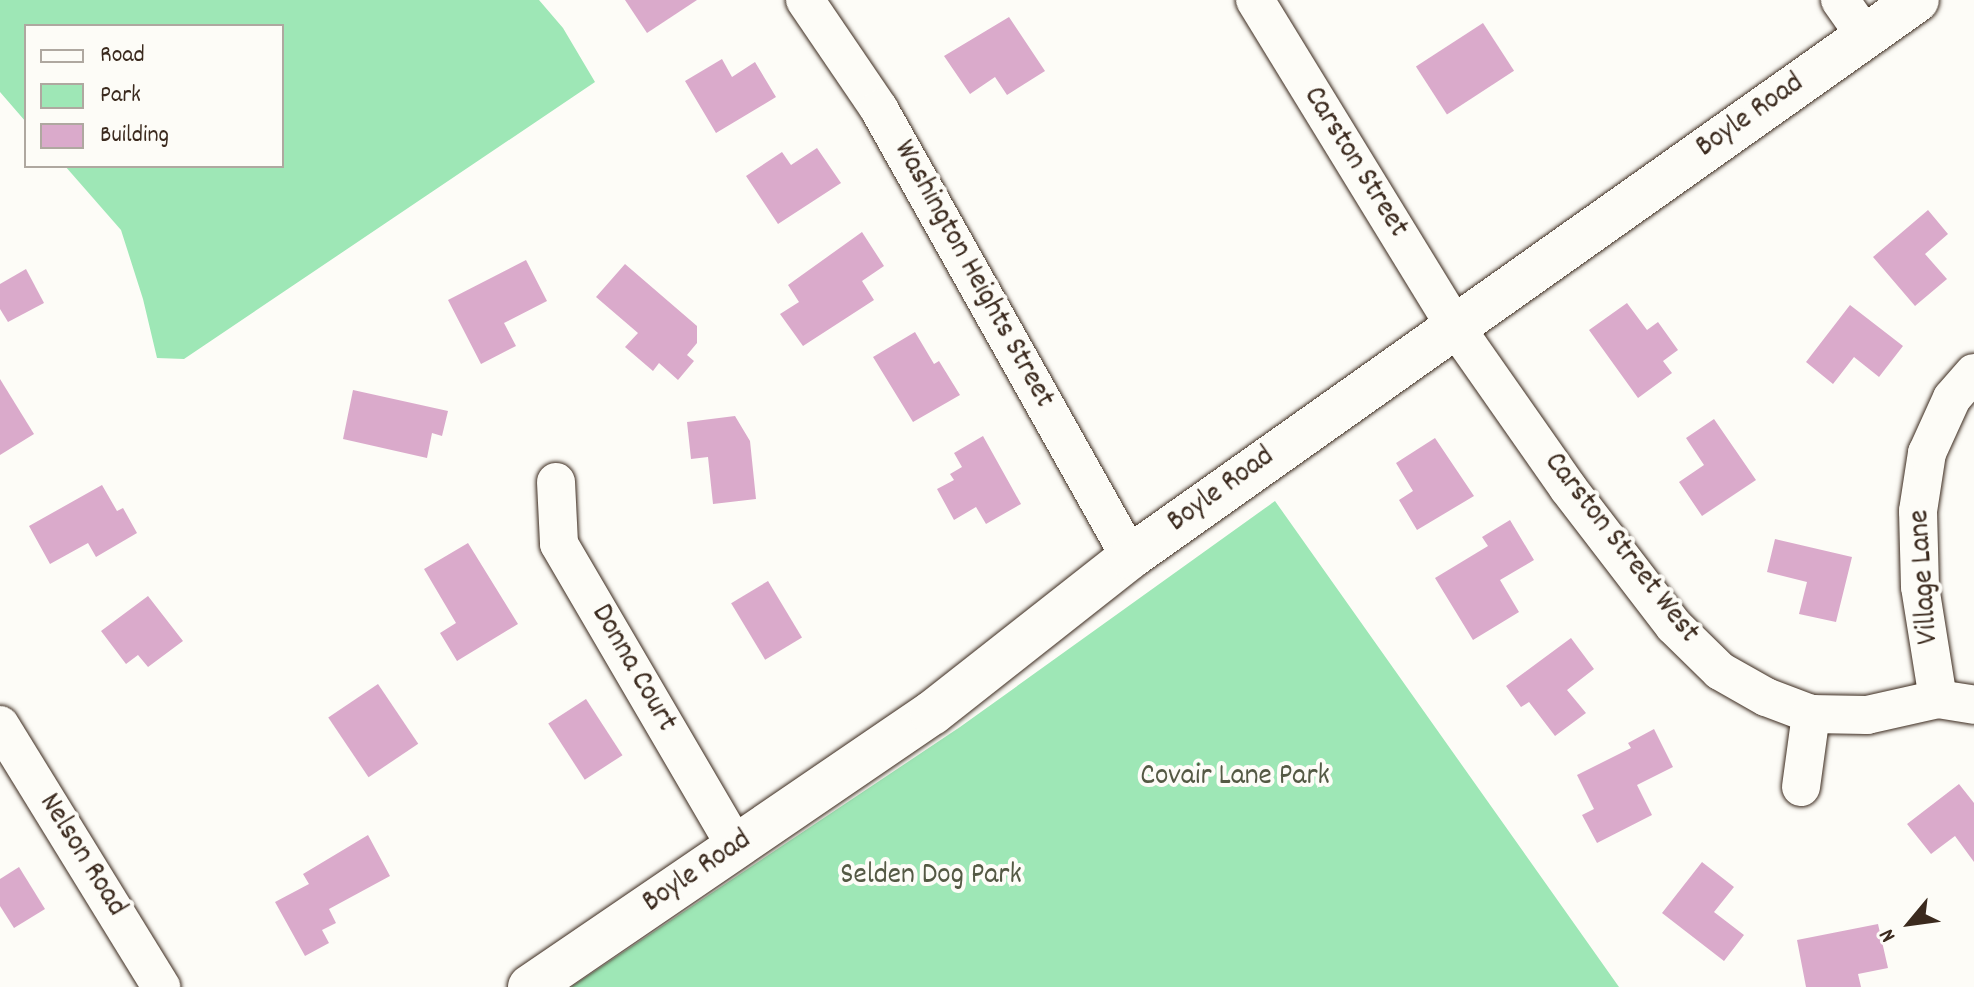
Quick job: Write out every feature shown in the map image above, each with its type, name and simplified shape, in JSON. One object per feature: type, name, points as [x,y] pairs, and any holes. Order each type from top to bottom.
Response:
[{"type":"street","name":"Washington Heights Street","points":[[805,0],[879,109],[1130,557]]},
{"type":"street","name":"Carston Street","points":[[1255,0],[1454,325]]},
{"type":"street","points":[[1840,0],[1866,37]]},
{"type":"street","name":"Boyle Road","points":[[530,987],[932,713],[1130,557],[1917,0]]},
{"type":"street","name":"Carston Street West","points":[[1454,325],[1568,488],[1674,626],[1720,671],[1766,697],[1811,714],[1867,715],[1956,702]]},
{"type":"street","name":"Village Lane","points":[[1956,702],[1920,587],[1918,511],[1927,453],[1952,398],[1974,373]]},
{"type":"street","name":"Donna Court","points":[[556,482],[559,544],[736,847]]},
{"type":"street","points":[[1801,787],[1811,714]]},
{"type":"street","name":"Nelson Road","points":[[0,725],[161,987]]},
{"type":"green space","points":[[0,0],[539,0],[563,28],[595,82],[184,359],[157,358],[143,299],[121,230],[67,168],[284,168],[284,24],[24,24],[24,120],[0,92]]},
{"type":"green space","name":"Covair Lane Park","points":[[1275,501],[1619,987],[571,987],[960,727]]},
{"type":"building","points":[[625,0],[697,0],[647,33]]},
{"type":"building","points":[[1009,17],[1045,71],[1007,95],[995,77],[970,94],[944,56]]},
{"type":"building","points":[[1483,23],[1514,71],[1447,114],[1416,67]]},
{"type":"building","points":[[722,59],[732,77],[755,62],[776,97],[716,133],[685,81]]},
{"type":"building","points":[[817,148],[841,183],[778,224],[746,176],[782,152],[791,165]]},
{"type":"building","points":[[1928,210],[1948,234],[1925,254],[1947,279],[1915,306],[1873,257]]},
{"type":"building","points":[[862,232],[884,266],[862,281],[874,300],[803,346],[780,314],[799,302],[788,285]]},
{"type":"building","points":[[526,260],[547,301],[504,323],[516,346],[481,364],[448,300]]},
{"type":"building","points":[[625,264],[697,326],[697,343],[687,355],[694,361],[678,380],[659,363],[653,371],[625,347],[638,333],[596,297]]},
{"type":"building","points":[[26,269],[44,303],[8,322],[0,309],[0,284]]},
{"type":"building","points":[[1627,303],[1647,330],[1658,322],[1678,350],[1663,361],[1672,373],[1638,398],[1589,330]]},
{"type":"building","points":[[1850,305],[1903,346],[1879,377],[1854,357],[1833,384],[1806,362]]},
{"type":"building","points":[[915,332],[934,364],[939,361],[960,395],[913,422],[873,357]]},
{"type":"building","points":[[0,379],[34,434],[0,455]]},
{"type":"building","points":[[353,390],[448,411],[442,436],[432,433],[427,458],[343,439]]},
{"type":"building","points":[[735,416],[750,441],[756,499],[713,504],[708,457],[691,459],[687,422]]},
{"type":"building","points":[[1714,419],[1756,480],[1702,516],[1679,482],[1704,465],[1686,438]]},
{"type":"building","points":[[983,436],[1021,504],[986,524],[976,507],[954,520],[937,489],[954,480],[950,474],[962,467],[954,453]]},
{"type":"building","points":[[1435,438],[1474,496],[1417,530],[1399,500],[1413,491],[1396,463]]},
{"type":"building","points":[[102,485],[117,511],[123,508],[137,533],[96,557],[88,543],[50,564],[29,526]]},
{"type":"building","points":[[1510,520],[1534,560],[1500,580],[1519,612],[1473,640],[1435,578],[1488,546],[1482,537]]},
{"type":"building","points":[[1775,539],[1852,557],[1836,622],[1799,614],[1807,582],[1767,572]]},
{"type":"building","points":[[468,543],[518,624],[457,661],[440,633],[456,623],[424,569]]},
{"type":"building","points":[[768,581],[802,638],[765,660],[731,603]]},
{"type":"building","points":[[148,596],[183,641],[148,667],[138,655],[126,664],[101,631]]},
{"type":"building","points":[[1571,638],[1594,669],[1567,690],[1586,713],[1555,736],[1529,702],[1521,707],[1506,686]]},
{"type":"building","points":[[378,684],[418,744],[369,777],[328,718]]},
{"type":"building","points":[[586,699],[622,755],[585,780],[548,724]]},
{"type":"building","points":[[1654,729],[1673,767],[1637,785],[1652,815],[1597,843],[1582,815],[1594,809],[1577,775],[1631,748],[1628,743]]},
{"type":"building","points":[[1959,784],[1974,803],[1974,862],[1955,836],[1931,854],[1907,824]]},
{"type":"building","points":[[368,835],[390,876],[329,909],[336,923],[322,930],[329,943],[305,956],[275,902],[309,884],[303,874]]},
{"type":"building","points":[[1702,862],[1734,887],[1714,912],[1744,935],[1724,961],[1662,913]]},
{"type":"building","points":[[19,867],[45,909],[14,928],[0,906],[0,879]]},
{"type":"building","points":[[1878,924],[1888,968],[1858,974],[1861,987],[1806,987],[1797,940]]},
{"type":"park label","name":"Selden Dog Park","points":[[931,877]]}]
